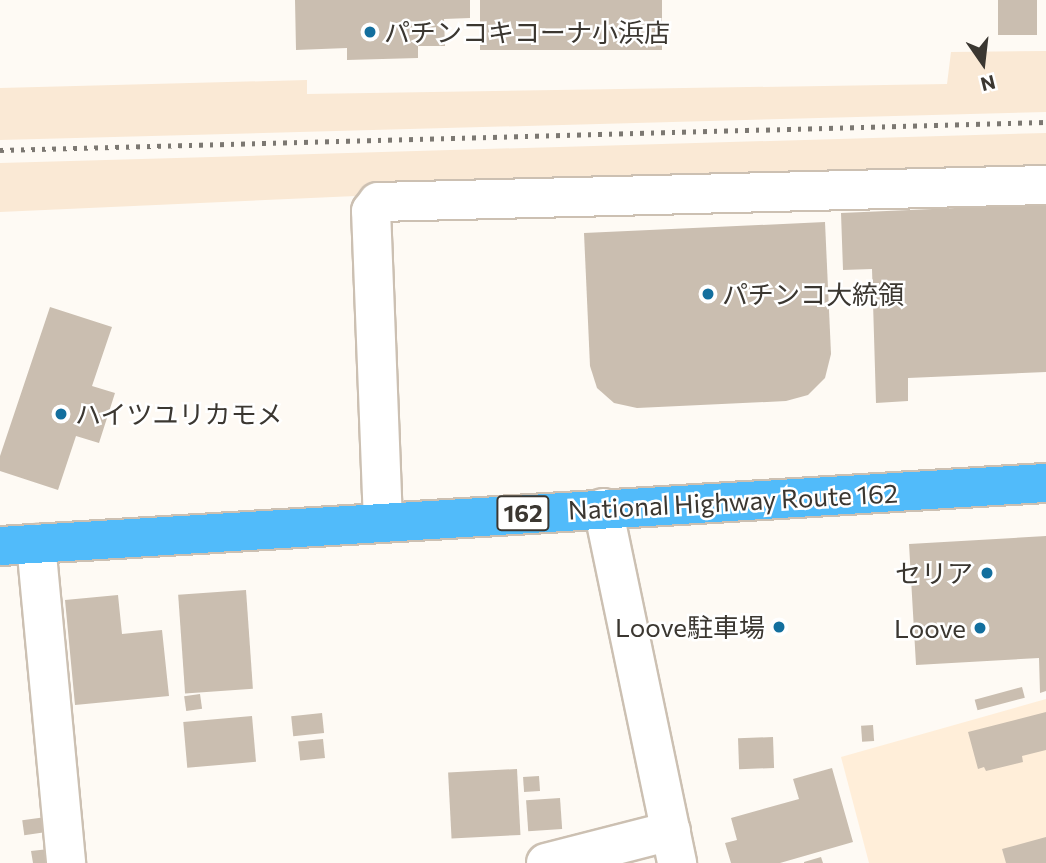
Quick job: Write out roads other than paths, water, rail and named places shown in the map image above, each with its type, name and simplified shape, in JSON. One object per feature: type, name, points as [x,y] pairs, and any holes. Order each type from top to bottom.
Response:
[{"type":"highway","name":"National Highway Route 162","points":[[18,545],[1046,483]]},
{"type":"street","points":[[383,522],[371,211],[378,202],[1046,185]]},
{"type":"street","points":[[546,863],[674,847],[603,508]]},
{"type":"street","points":[[18,545],[66,863]]},
{"type":"railway","points":[[0,150],[1046,122]]},
{"type":"place","name":"パチンコキコーナ小浜店","points":[[370,32]]},
{"type":"place","name":"パチンコ大統領","points":[[708,294]]},
{"type":"place","name":"ハイツユリカモメ","points":[[61,414]]},
{"type":"place","name":"セリア","points":[[987,573]]},
{"type":"place","name":"Loove駐車場","points":[[779,627]]},
{"type":"place","name":"Loove","points":[[980,628]]}]
